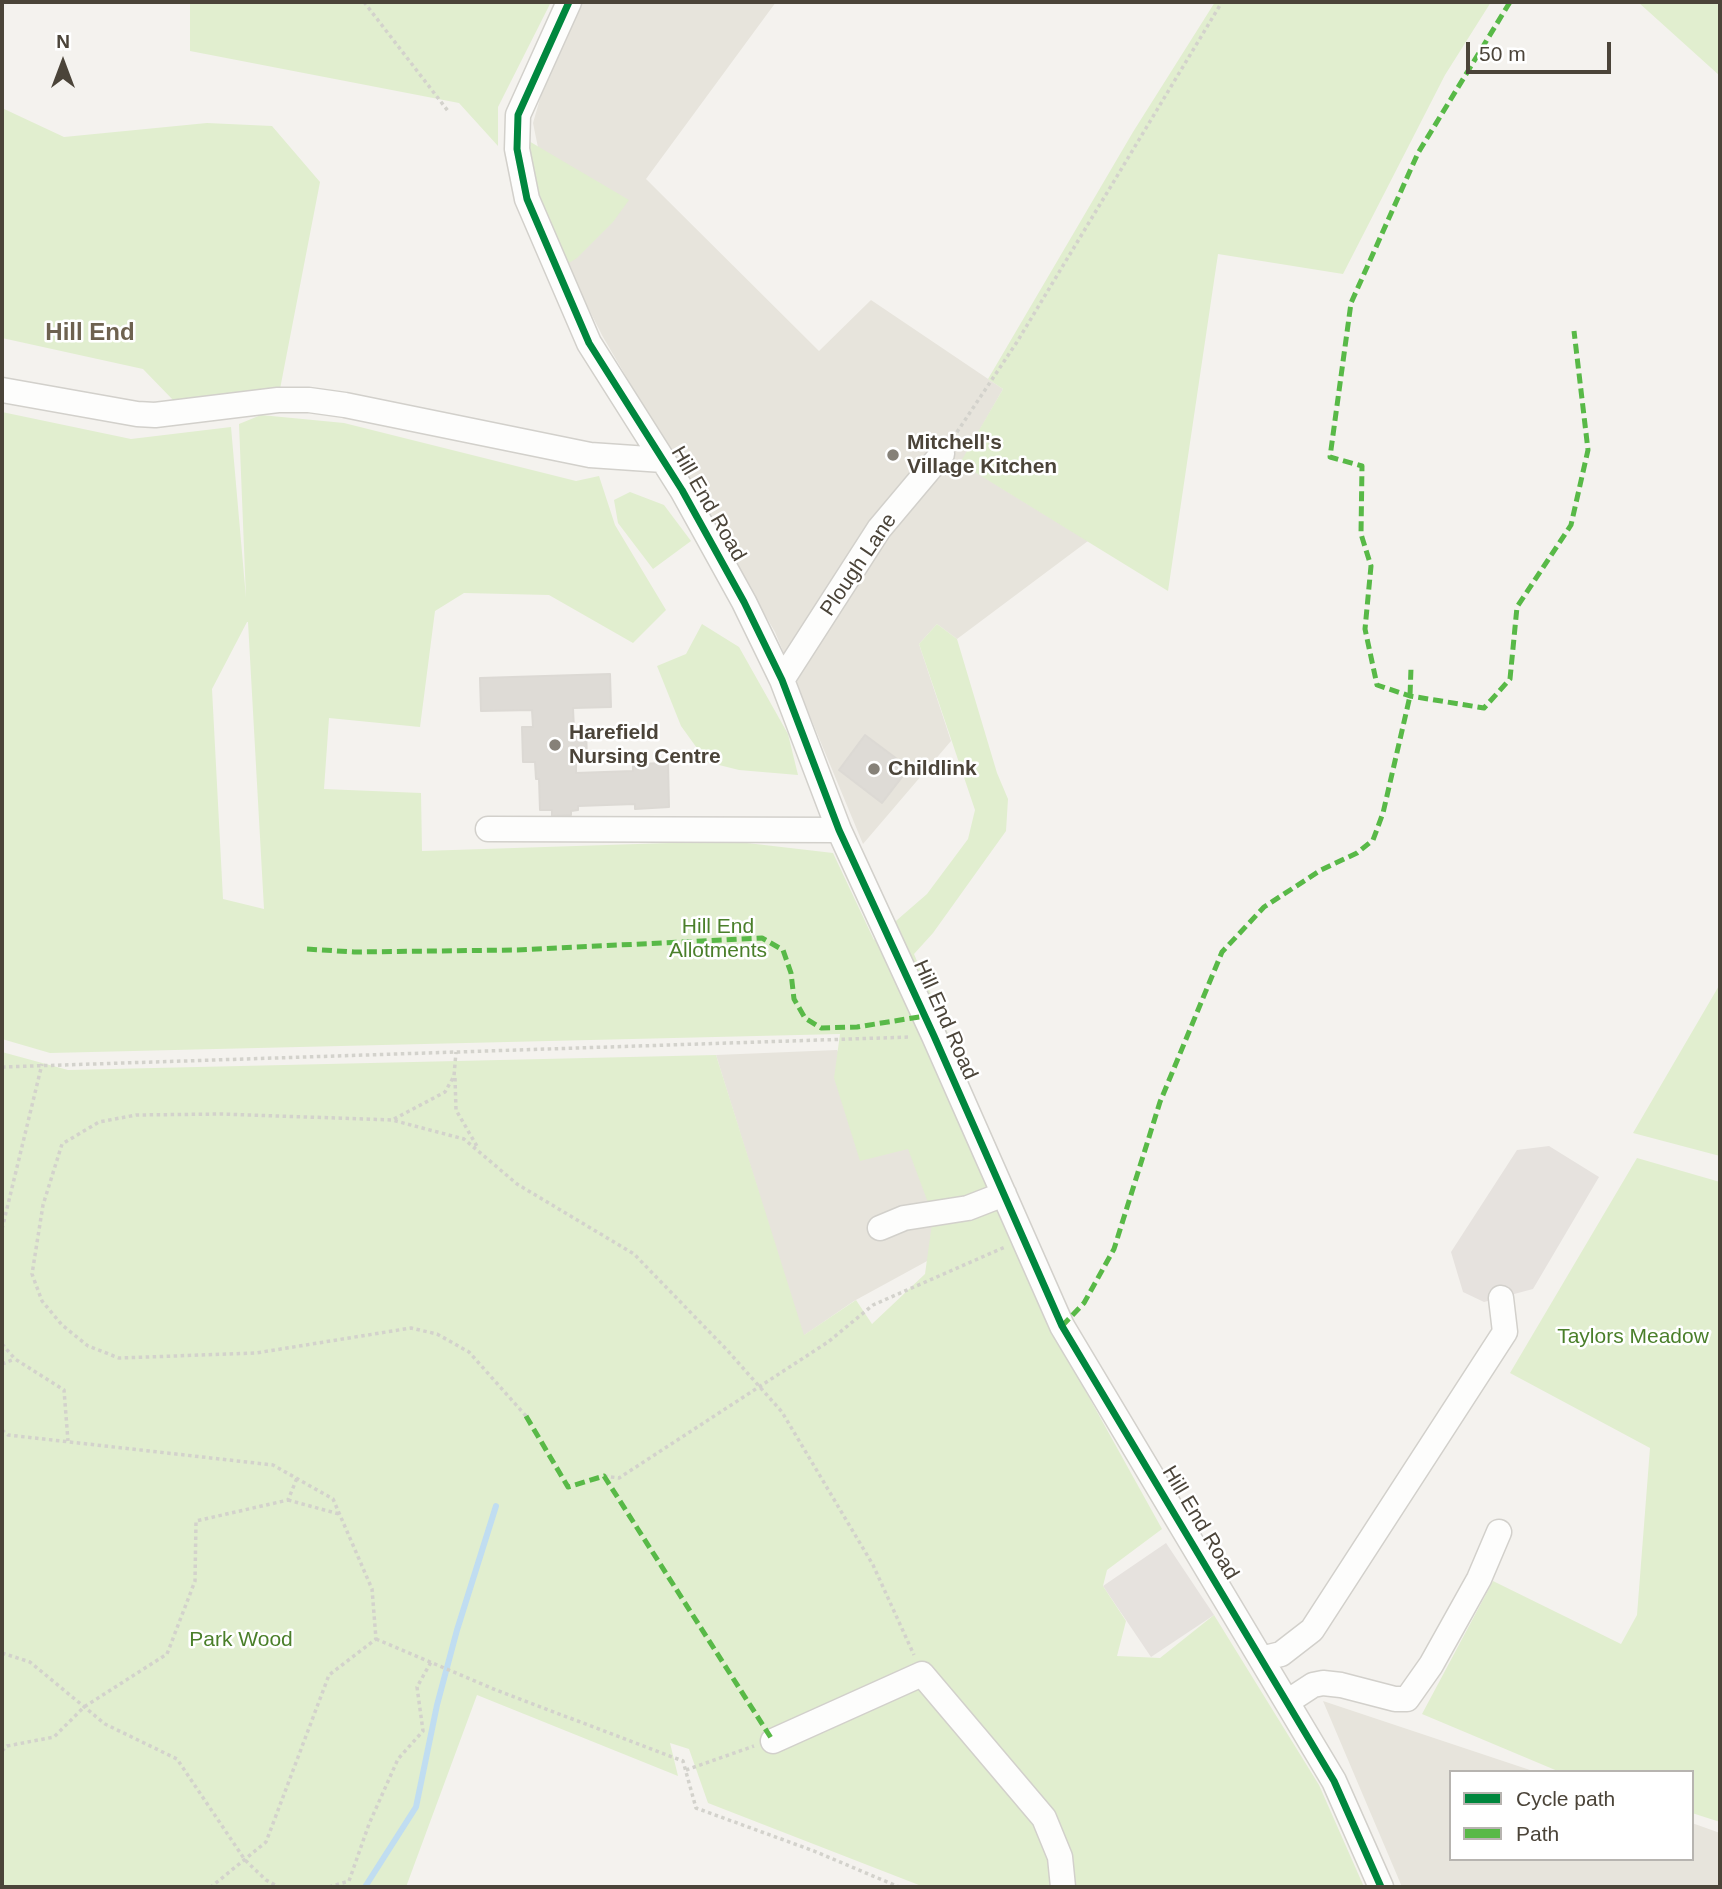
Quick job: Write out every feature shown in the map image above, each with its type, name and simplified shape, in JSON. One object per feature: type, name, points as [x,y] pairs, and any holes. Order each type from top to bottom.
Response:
[{"type":"street","name":"Hill End Road","points":[[569,2],[518,115],[517,149],[527,199],[589,343],[663,460],[744,602],[782,680],[839,830],[934,1036],[1062,1326],[1334,1781],[1381,1887]]},
{"type":"street","points":[[2,390],[137,415],[278,400],[309,400],[590,455],[663,460]]},
{"type":"street","name":"Plough Lane","points":[[782,680],[880,529],[942,454]]},
{"type":"street","points":[[488,829],[839,830]]},
{"type":"street","points":[[880,1228],[904,1218],[968,1209],[1004,1194]]},
{"type":"street","points":[[1261,1659],[1281,1654],[1312,1630],[1505,1332],[1501,1298]]},
{"type":"street","points":[[1287,1702],[1313,1685],[1323,1683],[1395,1699],[1407,1699],[1431,1665],[1479,1579],[1499,1532]]},
{"type":"street","points":[[773,1741],[922,1674],[1044,1818],[1060,1857],[1063,1887]]},
{"type":"path","points":[[364,2],[448,111]]},
{"type":"path","points":[[942,454],[1017,342],[1222,2]]},
{"type":"path","points":[[2,1067],[934,1036]]},
{"type":"path","points":[[456,1051],[456,1110],[480,1153]]},
{"type":"path","points":[[2,1229],[42,1064]]},
{"type":"path","points":[[392,1120],[445,1092],[454,1076]]},
{"type":"path","points":[[526,1416],[469,1352],[437,1334],[411,1328],[256,1353],[118,1358],[88,1346],[62,1325],[42,1301],[32,1274],[43,1205],[62,1144],[99,1122],[136,1115],[222,1114],[392,1120],[464,1139],[517,1184],[634,1254],[727,1350],[782,1412],[873,1565],[908,1637],[922,1674]]},
{"type":"path","points":[[604,1476],[620,1478],[828,1342],[873,1305],[1023,1238]]},
{"type":"path","points":[[2,1344],[15,1359],[64,1390],[68,1441]]},
{"type":"path","points":[[2,1364],[15,1359]]},
{"type":"path","points":[[2,1430],[8,1435],[273,1465],[333,1499],[372,1589],[376,1639]]},
{"type":"path","points":[[288,1500],[296,1478]]},
{"type":"path","points":[[2,1751],[7,1746],[54,1737],[84,1707],[167,1654],[195,1581],[196,1521],[288,1500],[340,1514]]},
{"type":"path","points":[[376,1639],[496,1690],[683,1761],[696,1808],[814,1851],[900,1887]]},
{"type":"path","points":[[211,1887],[266,1842],[329,1675],[376,1639]]},
{"type":"path","points":[[2,1653],[30,1662],[105,1724],[177,1759],[245,1860],[279,1887]]},
{"type":"path","points":[[329,1887],[349,1881],[369,1824],[398,1759],[423,1731],[417,1687],[431,1662]]},
{"type":"path","points":[[686,1770],[773,1741]]},
{"type":"shaded area","points":[[582,2],[776,2],[646,179],[819,351],[871,300],[1003,389],[961,463],[1088,541],[957,639],[937,624],[919,644],[951,741],[863,844],[775,632],[603,337],[559,251],[533,123],[546,78]]},
{"type":"shaded area","points":[[837,1050],[993,1225],[854,1301],[803,1336],[716,1055]]},
{"type":"shaded area","points":[[1549,1146],[1599,1177],[1533,1289],[1484,1302],[1463,1292],[1451,1252],[1517,1150]]},
{"type":"shaded area","points":[[1166,1543],[1214,1615],[1151,1657],[1103,1586]]},
{"type":"shaded area","points":[[1323,1701],[1530,1770],[1449,1770],[1449,1861],[1694,1861],[1694,1824],[1720,1833],[1720,1887],[1402,1887]]},
{"type":"green space","points":[[190,2],[551,2],[498,107],[498,146],[459,103],[190,51]]},
{"type":"green space","points":[[1215,2],[1491,2],[1445,75],[1343,274],[1218,254],[1168,591],[960,463],[1003,389],[988,379],[1133,132]]},
{"type":"green space","points":[[1638,2],[1720,2],[1720,76]]},
{"type":"green space","points":[[2,108],[64,137],[207,123],[272,126],[320,182],[280,389],[173,400],[143,369],[2,338]]},
{"type":"green space","points":[[522,137],[629,200],[613,222],[569,263],[553,237]]},
{"type":"green space","points":[[2,412],[131,439],[231,427],[246,598],[239,424],[261,415],[344,423],[576,481],[599,476],[615,525],[666,610],[633,643],[549,595],[464,593],[435,611],[420,727],[329,718],[324,789],[421,793],[422,851],[730,841],[833,853],[874,940],[927,894],[968,839],[975,810],[919,644],[937,624],[957,639],[997,773],[1008,799],[1006,831],[933,933],[914,954],[1061,1299],[1065,1354],[1162,1529],[1107,1570],[1103,1586],[1126,1621],[1117,1656],[1160,1658],[1214,1615],[1319,1785],[1364,1887],[924,1887],[708,1803],[689,1749],[670,1743],[678,1776],[477,1695],[406,1887],[2,1887],[2,1052],[68,1070],[716,1055],[804,1335],[856,1300],[872,1324],[925,1274],[933,1216],[908,1149],[860,1161],[834,1078],[840,1034],[50,1053],[2,1039]],"holes":[[[248,622],[264,909],[223,899],[212,689]]]},
{"type":"green space","points":[[630,492],[664,505],[691,541],[653,569],[618,523],[614,500]]},
{"type":"green space","points":[[702,624],[739,647],[788,734],[798,775],[739,770],[707,762],[681,726],[657,666],[686,654]]},
{"type":"green space","points":[[1720,984],[1720,1156],[1633,1133]]},
{"type":"green space","name":"Taylors Meadow","points":[[1637,1158],[1720,1182],[1720,1822],[1694,1814],[1694,1770],[1555,1770],[1422,1714],[1493,1581],[1621,1644],[1637,1615],[1650,1448],[1510,1373]]},
{"type":"building","name":"Harefield Nursing Centre","points":[[610,674],[611,707],[573,708],[574,730],[586,729],[587,761],[576,761],[576,773],[633,771],[633,764],[668,763],[669,807],[635,809],[635,804],[578,806],[578,810],[571,811],[571,815],[552,816],[552,810],[540,810],[539,779],[536,779],[535,762],[523,762],[522,727],[533,727],[532,710],[481,711],[480,678]]},
{"type":"building","name":"Childlink","points":[[865,735],[909,768],[882,803],[839,770]]},
{"type":"waterway","points":[[365,1887],[416,1807],[437,1705],[457,1630],[496,1506]]},
{"type":"marked path","points":[[1510,2],[1418,153],[1351,303],[1330,457],[1362,466],[1361,534],[1371,566],[1365,629],[1377,685],[1410,696],[1484,708],[1510,679],[1517,607],[1571,525],[1588,450],[1574,331]]},
{"type":"marked path","points":[[1062,1326],[1084,1303],[1114,1249],[1160,1102],[1222,952],[1264,907],[1321,870],[1357,853],[1373,840],[1383,813],[1410,696],[1411,668]]},
{"type":"marked path","points":[[307,949],[354,952],[517,950],[762,938],[783,950],[791,973],[794,999],[805,1018],[821,1028],[857,1027],[925,1016]]},
{"type":"marked path","points":[[526,1416],[568,1487],[604,1476],[773,1741]]},
{"type":"cycle path","points":[[569,2],[518,115],[517,149],[527,199],[589,343],[682,490],[744,602],[782,680],[839,830],[934,1036],[1062,1326],[1334,1781],[1381,1887]]},
{"type":"place","name":"Mitchell's Village Kitchen","points":[[893,455]]},
{"type":"place","name":"Harefield Nursing Centre","points":[[555,745]]},
{"type":"place","name":"Childlink","points":[[874,769]]},
{"type":"district","name":"Hill End","points":[[90,333]]},
{"type":"park label","name":"Hill End Allotments","points":[[718,939]]},
{"type":"park label","name":"Park Wood","points":[[241,1640]]}]
